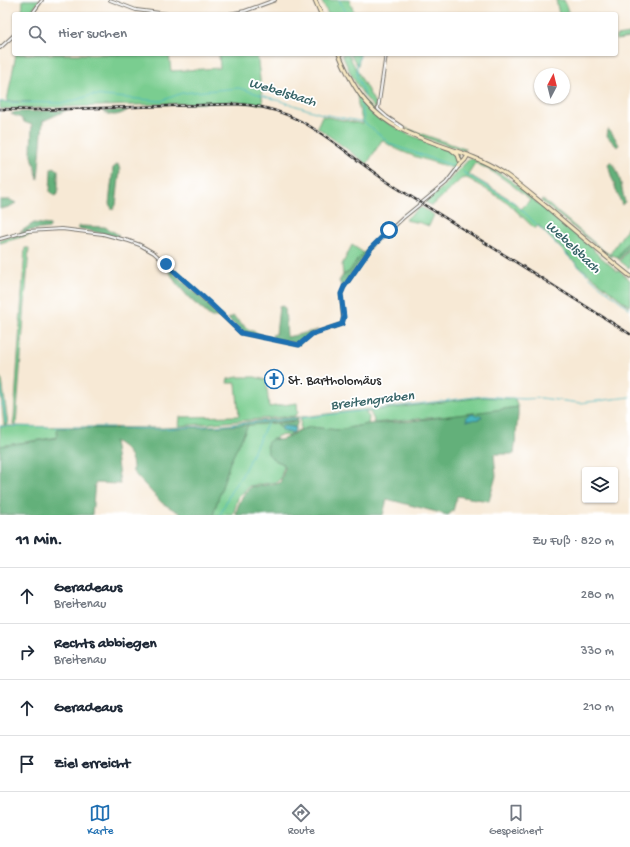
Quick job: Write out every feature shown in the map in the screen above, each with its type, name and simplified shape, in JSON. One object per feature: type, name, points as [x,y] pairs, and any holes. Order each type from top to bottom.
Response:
[{"type":"main road","points":[[315,0],[320,12]]},
{"type":"main road","points":[[340,56],[353,83],[362,97],[378,114],[401,129],[466,154],[495,168],[513,179],[630,276]]},
{"type":"main road","points":[[449,148],[458,155],[460,161]]},
{"type":"main road","points":[[459,166],[460,161],[466,154]]},
{"type":"main road","points":[[459,166],[465,160],[466,154]]},
{"type":"street","points":[[33,12],[42,0]]},
{"type":"street","points":[[110,0],[136,10],[152,12]]},
{"type":"street","points":[[238,12],[252,9],[275,0]]},
{"type":"street","points":[[0,48],[12,37]]},
{"type":"street","points":[[386,56],[378,109],[402,127],[401,129]]},
{"type":"street","points":[[0,239],[28,231],[62,229],[103,234],[129,241],[154,253],[241,333],[299,345],[312,334],[342,324],[344,317],[341,294],[344,287],[371,248],[403,218],[446,184],[459,166]]},
{"type":"green space","points":[[23,0],[40,0],[31,12],[22,12]]},
{"type":"green space","points":[[321,0],[349,0],[354,12],[327,12]]},
{"type":"green space","points":[[556,0],[564,0],[568,12],[559,12]]},
{"type":"green space","points":[[630,34],[630,38],[618,40],[618,36]]},
{"type":"green space","points":[[16,56],[169,56],[171,71],[220,68],[219,56],[257,56],[263,104],[236,102],[0,109],[0,102],[31,102],[7,101]]},
{"type":"green space","points":[[343,56],[349,56],[376,105],[375,109],[364,96]]},
{"type":"green space","points":[[351,56],[360,56],[358,66]]},
{"type":"green space","points":[[357,92],[385,121],[411,135],[448,149],[457,155],[457,164],[449,177],[452,168],[398,150],[382,140],[367,164],[317,127],[322,116],[363,124],[358,105]]},
{"type":"green space","points":[[67,110],[43,121],[38,179],[31,152],[32,125],[11,114],[15,112]]},
{"type":"green space","points":[[128,110],[121,114],[115,115],[102,111]]},
{"type":"green space","points":[[405,128],[465,150],[464,151],[420,136]]},
{"type":"green space","points":[[608,129],[619,145],[617,147],[607,136]]},
{"type":"green space","points":[[471,158],[513,182],[594,249],[594,251],[617,271],[620,271],[630,280],[630,307],[579,266],[538,225],[535,229],[507,202],[469,179],[461,179],[432,206],[425,202],[440,190]],"holes":[[[475,163],[504,179],[530,200],[521,209],[508,198],[468,174]]]},
{"type":"green space","points":[[611,161],[617,170],[620,181],[625,202],[622,205],[608,164]]},
{"type":"green space","points":[[118,164],[120,170],[116,205],[113,210],[109,204],[113,168]]},
{"type":"green space","points":[[54,167],[58,170],[58,194],[54,196],[50,192],[51,169]]},
{"type":"green space","points":[[542,199],[612,257],[610,257],[541,201]]},
{"type":"green space","points":[[0,200],[10,200],[16,203],[9,207],[0,209]]},
{"type":"green space","points":[[419,208],[423,208],[434,215],[429,226],[405,220]]},
{"type":"green space","points":[[34,223],[50,225],[50,228],[20,232]]},
{"type":"green space","points":[[630,224],[630,239],[617,257],[610,254]]},
{"type":"green space","points":[[79,226],[105,227],[119,235],[117,237],[77,228]]},
{"type":"green space","points":[[28,232],[29,235],[0,243],[0,240]]},
{"type":"green space","points":[[630,239],[630,245],[619,260],[617,257]]},
{"type":"green space","points":[[372,244],[342,288],[339,281],[343,275],[349,272],[357,260]]},
{"type":"green space","points":[[352,245],[364,253],[349,272],[343,275],[342,265]]},
{"type":"green space","points":[[630,247],[630,267],[629,268],[620,261]]},
{"type":"green space","points":[[25,248],[29,248],[16,425],[13,424]]},
{"type":"green space","points":[[167,268],[223,317],[211,317],[191,300],[176,283]]},
{"type":"green space","points":[[282,306],[285,308],[287,337],[318,330],[299,344],[273,339],[272,335],[276,334],[279,307]]},
{"type":"green space","points":[[233,316],[248,329],[262,335],[263,338],[241,331],[228,319]]},
{"type":"green space","points":[[0,377],[2,380],[8,424],[4,425],[0,389]]},
{"type":"green space","points":[[238,377],[255,377],[266,380],[269,407],[297,403],[298,413],[295,416],[179,426],[180,417],[239,416],[236,383],[227,383],[228,379]]},
{"type":"green space","points":[[483,397],[515,399],[518,407],[462,415],[373,423],[374,420],[370,412],[365,412],[369,417],[368,424],[338,430],[311,427],[300,430],[301,417],[370,409],[370,411]]},
{"type":"green space","points":[[518,407],[514,454],[494,454],[496,476],[489,501],[457,496],[453,511],[448,515],[387,499],[383,515],[236,515],[239,504],[250,487],[280,483],[285,468],[282,463],[274,460],[268,454],[267,443],[272,439],[280,440],[289,437],[297,431],[311,427],[338,430],[368,424],[412,421]]},
{"type":"green space","points":[[299,417],[298,420],[248,425],[247,422]]},
{"type":"green space","points":[[298,421],[295,429],[294,427],[284,426],[281,428],[277,423]]},
{"type":"green space","points":[[247,422],[248,425],[159,429],[109,429],[0,446],[0,426],[163,428],[224,425]]},
{"type":"green space","points":[[277,423],[282,431],[291,433],[294,432],[288,437],[287,435],[277,436],[276,439],[272,439],[274,460],[282,463],[284,466],[280,479],[277,482],[249,486],[238,498],[233,515],[213,515],[230,462],[248,425]]},
{"type":"green space","points":[[248,425],[230,462],[213,515],[183,515],[162,503],[133,472],[131,457],[126,450],[114,441],[120,484],[95,483],[92,515],[0,515],[0,446],[56,438],[58,428],[159,429]]},
{"type":"water","points":[[473,414],[476,416],[482,416],[480,419],[466,421],[467,416]]},
{"type":"water","points":[[284,426],[294,427],[294,432],[291,433],[282,431],[281,428]]},
{"type":"waterway","points":[[339,0],[346,12]]},
{"type":"waterway","points":[[360,56],[357,66],[357,77],[365,95],[364,97]]},
{"type":"waterway","name":"Webelsbach","points":[[0,102],[66,103],[92,95],[161,101],[182,93],[239,88],[322,114],[364,122],[392,145],[454,166]]},
{"type":"waterway","points":[[362,100],[361,103],[364,120]]},
{"type":"waterway","name":"Webelsbach","points":[[463,172],[515,203],[579,267],[630,309]]},
{"type":"waterway","points":[[0,386],[6,423]]},
{"type":"waterway","name":"Breitengraben","points":[[117,428],[159,429],[228,425],[301,418],[483,396],[524,399],[541,398],[580,403],[630,397]]},
{"type":"waterway","points":[[220,515],[232,489],[241,477],[268,422]]},
{"type":"waterway","name":"Breitengraben","points":[[0,426],[51,427]]},
{"type":"waterway","name":"Breitengraben","points":[[55,427],[113,427]]},
{"type":"railway","points":[[0,109],[34,110],[236,104],[261,107],[284,113],[322,134],[397,188],[630,334]]},
{"type":"place","name":"St. Bartholomäus","points":[[274,379]]},
{"type":"route","points":[[166,264],[241,333],[258,338],[299,345],[318,331],[342,324],[344,317],[341,294],[344,287],[362,259],[381,236],[389,230]]}]
